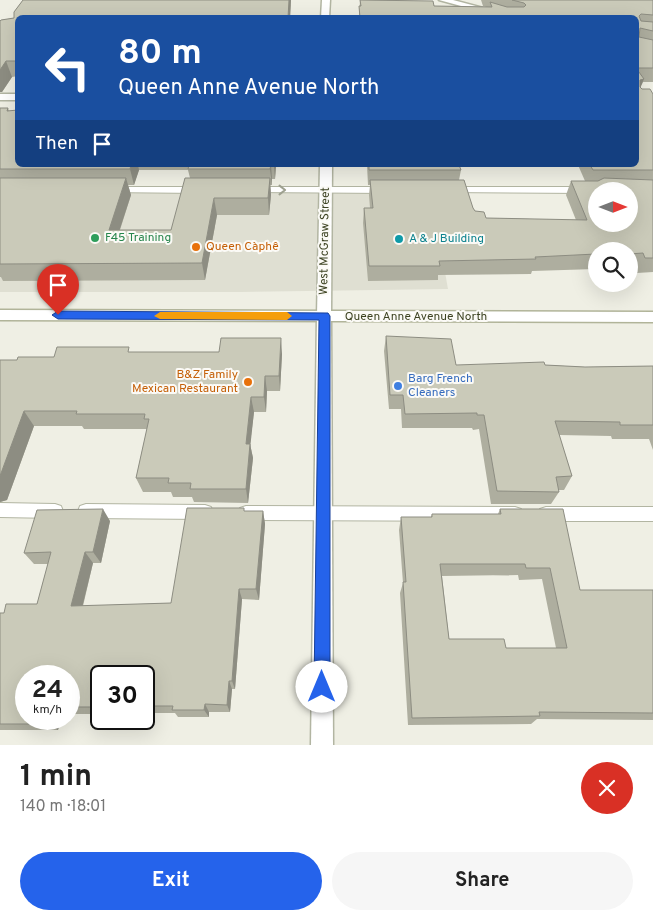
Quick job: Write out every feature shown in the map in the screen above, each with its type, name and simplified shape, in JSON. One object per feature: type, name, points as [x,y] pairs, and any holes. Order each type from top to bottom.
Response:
[{"type":"street","points":[[326,0],[326,15]]},
{"type":"street","points":[[443,0],[505,15]]},
{"type":"street","points":[[0,97],[15,97]]},
{"type":"street","name":"West McGraw Street","points":[[322,745],[326,167]]},
{"type":"street","name":"Queen Anne Avenue North","points":[[0,315],[653,317]]},
{"type":"lane","points":[[96,190],[212,190]]},
{"type":"lane","points":[[241,190],[398,190]]},
{"type":"lane","points":[[438,190],[588,190]]},
{"type":"lane","points":[[0,510],[230,513],[653,514]]},
{"type":"shaded area","points":[[0,191],[431,193],[448,289],[241,292],[0,292]]},
{"type":"building","points":[[23,0],[289,0],[288,15],[15,15],[15,61],[6,61],[0,70],[0,21],[14,18],[14,12]]},
{"type":"building","points":[[360,0],[433,1],[434,6],[492,7],[490,2],[507,7],[524,7],[526,5],[524,3],[512,0],[653,0],[653,15],[360,15],[359,6],[361,6]]},
{"type":"building","points":[[639,16],[641,21],[653,22],[653,31],[640,28],[639,37]]},
{"type":"building","points":[[639,37],[653,40],[653,68],[639,68]]},
{"type":"building","points":[[639,72],[644,79],[640,80],[640,87],[642,89],[650,89],[653,94],[653,170],[593,170],[591,167],[639,167]]},
{"type":"building","points":[[0,108],[8,108],[7,111],[15,110],[15,167],[130,167],[130,169],[0,169]]},
{"type":"building","points":[[188,167],[270,167],[270,169],[188,169]]},
{"type":"building","points":[[369,167],[460,167],[461,170],[369,170]]},
{"type":"building","points":[[0,178],[126,178],[109,230],[171,230],[185,178],[270,178],[268,198],[214,198],[202,263],[0,264]]},
{"type":"building","points":[[604,178],[653,180],[653,258],[645,258],[643,253],[638,253],[638,242],[588,242],[588,254],[535,257],[536,259],[439,261],[440,266],[369,266],[364,208],[373,208],[370,180],[464,180],[473,208],[475,211],[484,212],[486,218],[587,220],[571,181],[598,181]]},
{"type":"building","points":[[386,336],[451,339],[456,365],[544,362],[545,365],[585,367],[653,366],[653,425],[620,425],[620,422],[555,421],[572,476],[556,477],[559,492],[497,491],[484,415],[477,415],[477,413],[405,414],[403,395],[390,395]]},
{"type":"building","points":[[221,338],[281,338],[279,376],[265,376],[264,397],[251,397],[246,444],[250,444],[246,489],[190,489],[191,483],[168,483],[169,478],[136,478],[149,419],[144,419],[145,414],[76,414],[77,411],[24,411],[0,476],[0,360],[17,360],[18,357],[54,357],[57,347],[129,347],[128,352],[219,352]]},
{"type":"building","points":[[187,508],[244,508],[244,511],[263,511],[256,589],[239,589],[232,681],[229,681],[227,705],[205,704],[204,710],[172,710],[173,706],[155,706],[155,665],[90,665],[90,707],[80,707],[80,665],[15,665],[15,724],[0,724],[0,613],[4,613],[6,604],[37,604],[51,552],[24,553],[37,510],[103,509],[93,552],[85,552],[71,606],[171,603]]},
{"type":"building","points":[[500,509],[563,509],[580,590],[653,590],[653,713],[539,712],[540,716],[412,718],[403,582],[406,582],[401,517],[432,517],[432,514],[501,514]],"holes":[[[440,564],[525,564],[526,568],[550,568],[567,648],[506,648],[504,639],[449,639]]]},
{"type":"slow traffic","points":[[160,316],[287,316]]},
{"type":"place","name":"F45 Training","points":[[95,238]]},
{"type":"place","name":"A & J Building","points":[[399,239]]},
{"type":"place","name":"Queen Càphê","points":[[196,247]]},
{"type":"place","name":"B&Z Family Mexican Restaurant","points":[[248,382]]},
{"type":"place","name":"Barg French Cleaners","points":[[398,386]]},
{"type":"route","points":[[58,315],[324,316],[322,687]]}]
